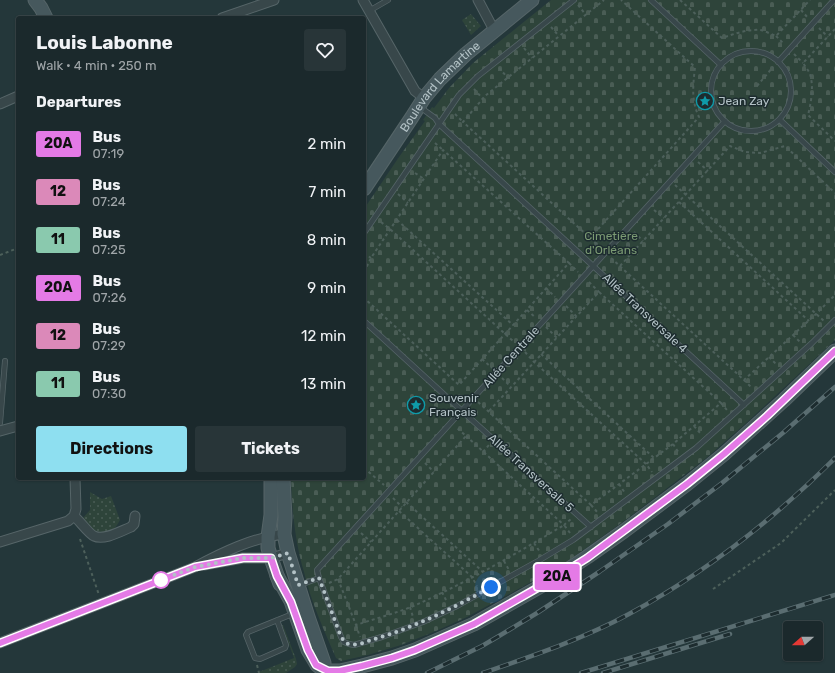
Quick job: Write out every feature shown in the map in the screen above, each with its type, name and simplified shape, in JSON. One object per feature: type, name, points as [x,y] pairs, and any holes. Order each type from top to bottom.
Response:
[{"type":"street","points":[[35,0],[45,16]]},
{"type":"street","points":[[228,16],[274,0]]},
{"type":"street","points":[[363,0],[424,104]]},
{"type":"street","points":[[478,0],[494,30]]},
{"type":"street","name":"Boulevard Lamartine","points":[[366,185],[440,79],[466,54],[532,0]]},
{"type":"street","points":[[0,104],[16,97]]},
{"type":"street","points":[[321,672],[347,670],[415,650],[474,624],[555,578],[587,558],[687,484],[724,454],[779,405],[835,351]]},
{"type":"street","points":[[1,427],[16,426]]},
{"type":"street","points":[[0,542],[68,521],[74,516],[76,510],[76,480]]},
{"type":"street","points":[[271,480],[271,517],[268,548],[304,654],[321,672]]},
{"type":"street","points":[[283,480],[285,517],[284,534],[288,553],[324,663],[321,672]]},
{"type":"street","points":[[74,516],[93,536],[99,538],[105,538],[131,527],[134,524],[134,516]]},
{"type":"street","points":[[0,644],[195,567],[218,554],[268,536],[284,534]]},
{"type":"street","points":[[195,567],[243,558],[271,558],[288,553]]},
{"type":"street","points":[[277,576],[291,602],[308,650],[321,672]]},
{"type":"lane","points":[[369,11],[388,0]]},
{"type":"lane","points":[[366,189],[430,96],[480,45],[536,0]]},
{"type":"lane","points":[[366,230],[460,95],[478,76],[574,0]]},
{"type":"lane","points":[[651,0],[721,65]]},
{"type":"lane","points":[[778,62],[834,0]]},
{"type":"lane","points":[[749,52],[765,54],[778,62],[788,75],[792,91],[791,99],[785,114],[780,120],[765,129],[757,131],[740,130],[725,121],[715,107],[712,98],[713,81],[721,65],[734,56],[749,52]]},
{"type":"lane","name":"Allée Transversale 4","points":[[424,104],[439,124],[594,265],[744,405]]},
{"type":"lane","points":[[780,120],[835,172]]},
{"type":"lane","name":"Allée Centrale","points":[[319,578],[317,570],[725,121]]},
{"type":"lane","points":[[298,585],[319,578],[341,637],[344,642],[354,645],[382,637],[450,609],[538,561],[591,527],[696,448],[835,320]]},
{"type":"lane","name":"Allée Transversale 5","points":[[366,323],[591,527]]},
{"type":"lane","points":[[1,427],[5,361]]},
{"type":"lane","points":[[277,620],[286,645],[285,648],[260,659],[255,658],[246,635],[248,632],[277,620],[290,615]]},
{"type":"path","points":[[574,0],[586,14]]},
{"type":"path","points":[[463,122],[483,99],[604,0]]},
{"type":"path","points":[[590,238],[699,117],[694,107],[693,86],[695,67],[621,0]]},
{"type":"path","points":[[680,0],[722,38],[746,31],[761,30],[776,36],[803,63],[810,74],[812,91],[808,115],[835,141]]},
{"type":"path","points":[[776,36],[810,0]]},
{"type":"path","points":[[801,10],[828,37]]},
{"type":"path","points":[[546,22],[559,36]]},
{"type":"path","points":[[803,63],[835,29]]},
{"type":"path","points":[[520,43],[532,58]]},
{"type":"path","points":[[495,62],[508,78]]},
{"type":"path","points":[[756,86],[768,73]]},
{"type":"path","points":[[470,85],[483,99]]},
{"type":"path","points":[[450,109],[757,393]]},
{"type":"path","points":[[429,138],[569,263],[721,403],[673,444],[591,505],[473,398]]},
{"type":"path","points":[[620,266],[730,146],[745,152],[760,153],[784,146],[835,193]]},
{"type":"path","points":[[366,268],[371,258],[443,150]]},
{"type":"path","points":[[693,156],[708,170]]},
{"type":"path","points":[[408,168],[424,179]]},
{"type":"path","points":[[670,181],[817,313]]},
{"type":"path","points":[[393,190],[408,203]]},
{"type":"path","points":[[679,202],[809,321]]},
{"type":"path","points":[[649,204],[664,218]]},
{"type":"path","points":[[375,216],[520,347],[534,362],[646,464]]},
{"type":"path","points":[[396,220],[513,326]]},
{"type":"path","points":[[628,227],[643,241]]},
{"type":"path","points":[[0,255],[16,249]]},
{"type":"path","points":[[366,254],[371,258]]},
{"type":"path","points":[[366,300],[459,385],[569,263]]},
{"type":"path","points":[[546,288],[577,317]]},
{"type":"path","points":[[489,411],[599,292]]},
{"type":"path","points":[[744,380],[809,321],[835,295]]},
{"type":"path","points":[[527,310],[557,338]]},
{"type":"path","points":[[793,335],[806,348]]},
{"type":"path","points":[[541,354],[654,458]]},
{"type":"path","points":[[769,357],[782,370]]},
{"type":"path","points":[[482,359],[512,387]]},
{"type":"path","points":[[451,422],[564,525],[574,539]]},
{"type":"path","points":[[322,586],[338,579],[466,436]]},
{"type":"path","points":[[420,457],[434,472]]},
{"type":"path","points":[[366,470],[402,507]]},
{"type":"path","points":[[713,589],[781,543],[835,490]]},
{"type":"path","points":[[406,502],[483,572]]},
{"type":"path","points":[[399,511],[472,577]]},
{"type":"path","points":[[74,516],[100,598]]},
{"type":"path","points":[[356,624],[410,607],[442,592],[483,572],[564,525]]},
{"type":"path","points":[[355,528],[371,542]]},
{"type":"path","points":[[338,579],[362,643]]},
{"type":"path","points":[[442,592],[450,609]]},
{"type":"path","points":[[410,607],[416,624]]},
{"type":"green space","name":"Cimetière d'Orléans","points":[[551,0],[835,0],[835,340],[705,459],[628,518],[565,563],[467,617],[436,631],[401,645],[341,661],[336,658],[310,594],[296,537],[291,480],[366,480],[366,206],[425,121],[423,120],[432,107],[434,108],[449,88],[473,63]]},
{"type":"green space","points":[[471,14],[481,26],[471,35],[462,20]]},
{"type":"green space","points":[[90,492],[102,499],[111,496],[120,520],[113,530],[96,533],[83,518],[90,510]]},
{"type":"green space","points":[[282,625],[297,664],[286,673],[260,673],[259,672],[294,658]]},
{"type":"railway","points":[[427,673],[482,646],[537,613],[668,524],[722,483],[784,432],[835,387]]},
{"type":"railway","points":[[483,673],[557,646],[612,623],[685,581],[738,544],[812,481],[835,458]]},
{"type":"railway","points":[[581,673],[835,595]]},
{"type":"railway","points":[[603,673],[730,634]]},
{"type":"bus line","name":"20A","points":[[0,643],[195,567],[243,558],[271,558],[277,576],[291,602],[308,650],[316,665],[328,671],[347,670],[415,650],[474,624],[587,558],[687,484],[724,454],[767,416],[835,351]]},
{"type":"place","name":"Jean Zay","points":[[705,101]]},
{"type":"place","name":"Souvenir Français","points":[[416,405]]},
{"type":"route","points":[[161,580],[195,567],[243,558],[271,558],[288,553],[298,585],[319,578],[341,637],[344,642],[354,645],[382,637],[422,622],[457,606],[491,587]]}]
